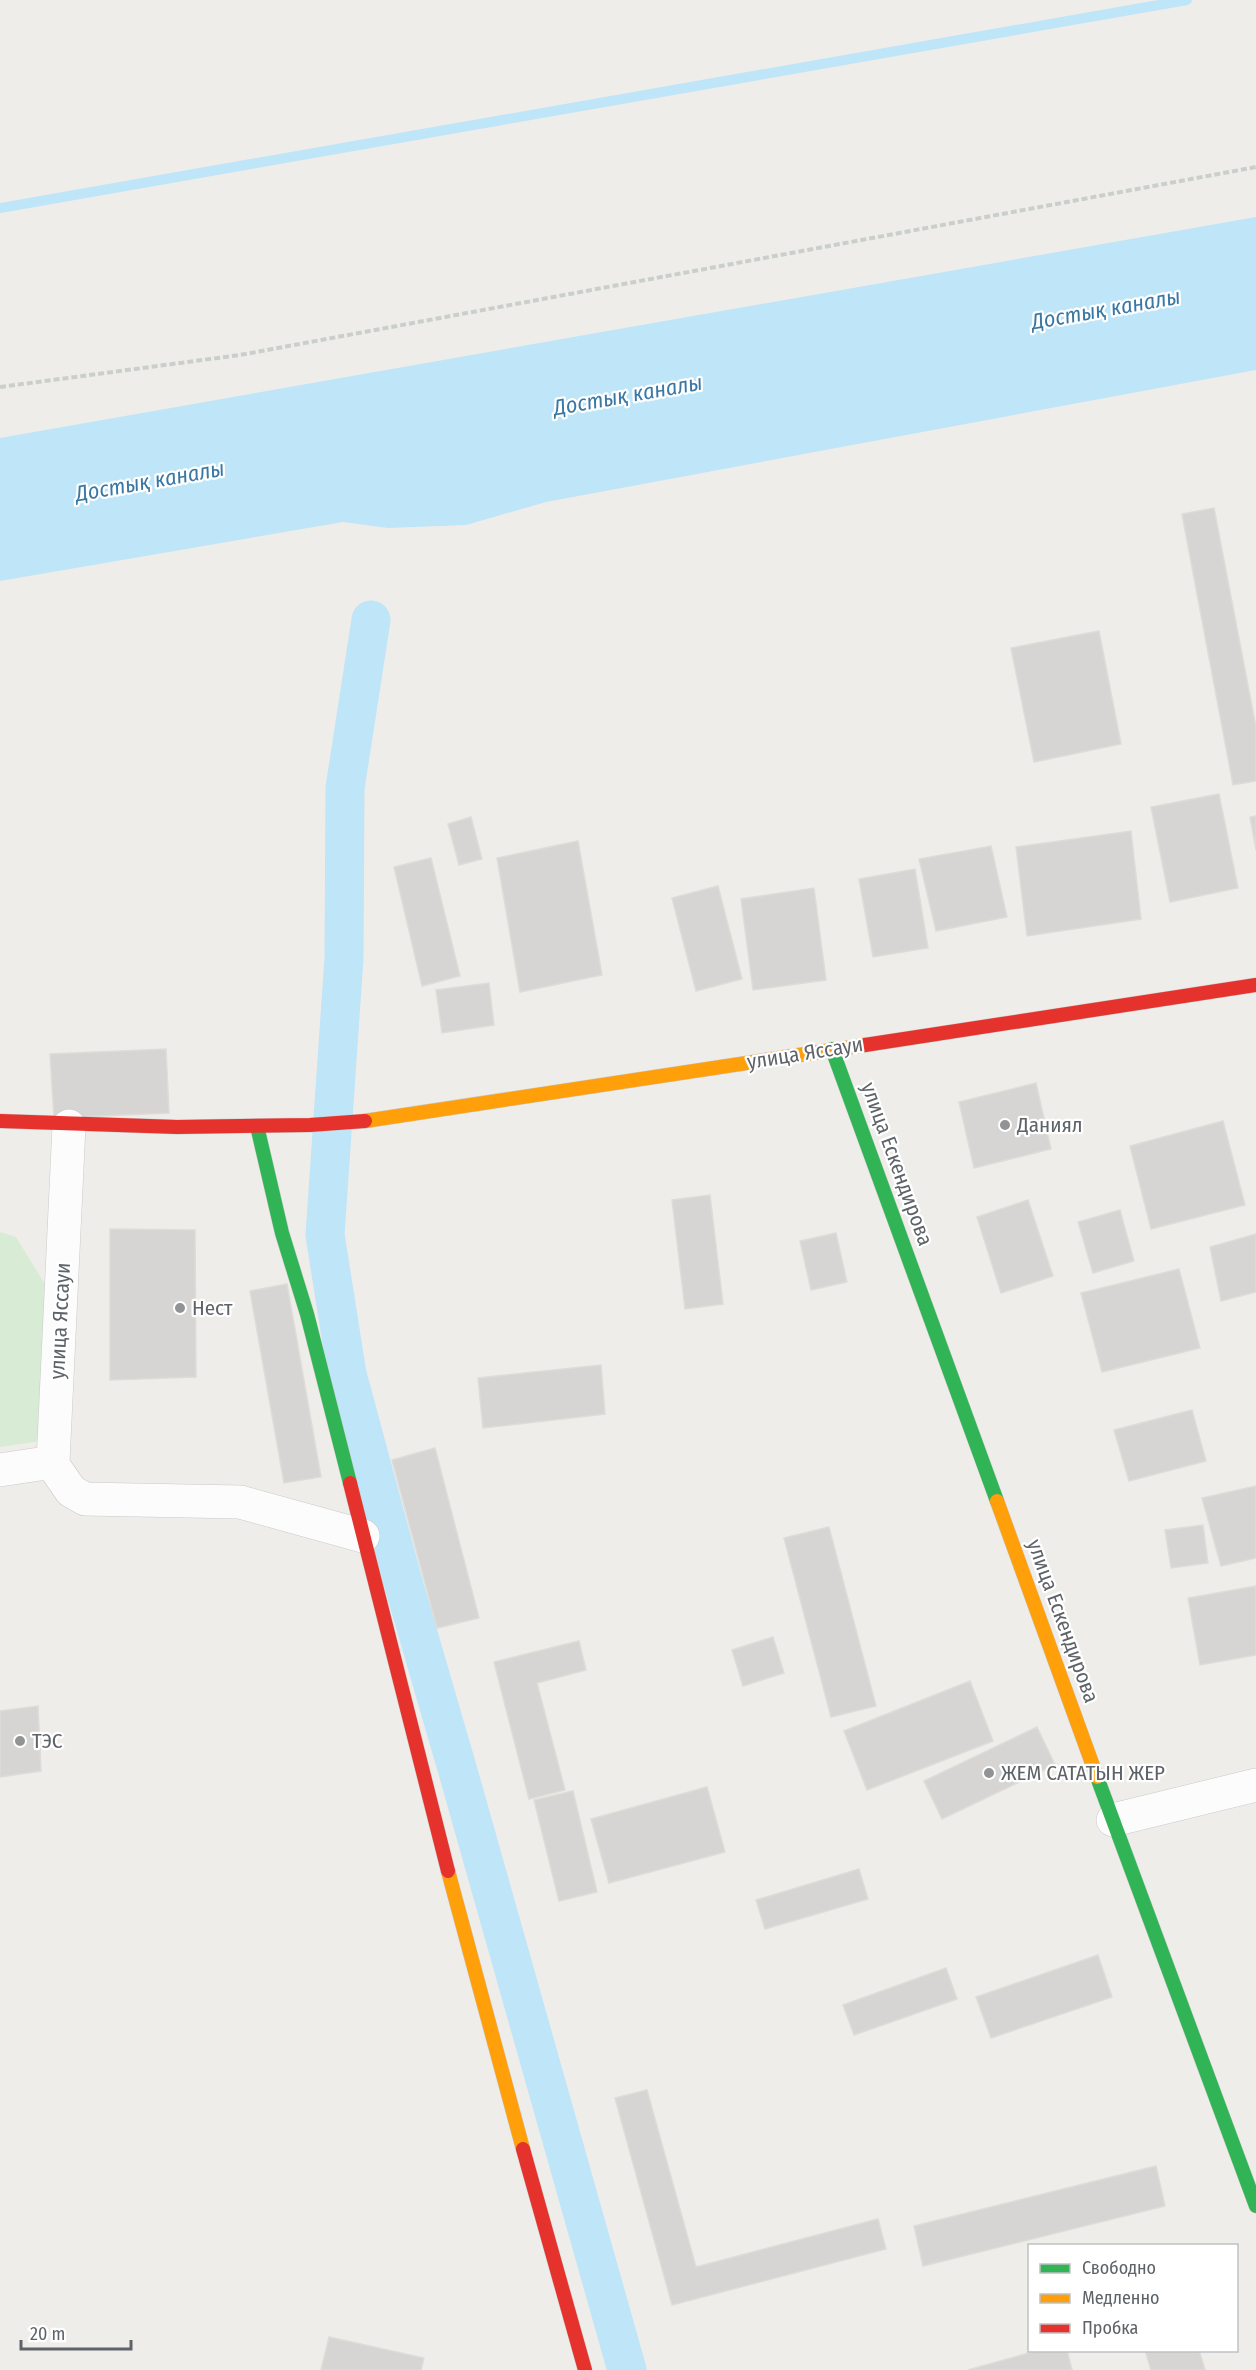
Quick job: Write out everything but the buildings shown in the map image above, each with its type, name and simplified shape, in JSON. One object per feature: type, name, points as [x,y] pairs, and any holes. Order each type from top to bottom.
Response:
[{"type":"street","name":"улица Яссауи","points":[[257,1126],[354,1123],[832,1048],[1256,985]]},
{"type":"street","name":"улица Ескендирова","points":[[832,1048],[1256,2206]]},
{"type":"street","points":[[0,1121],[69,1126],[257,1126],[282,1233],[307,1314],[470,1959],[585,2370]]},
{"type":"street","name":"улица Яссауи","points":[[51,1462],[54,1462],[69,1126]]},
{"type":"street","points":[[0,1470],[51,1462],[71,1491],[85,1499],[240,1502],[363,1536]]},
{"type":"street","points":[[1113,1820],[1256,1785]]},
{"type":"path","points":[[0,387],[240,355],[1256,167]]},
{"type":"green space","points":[[0,1232],[16,1237],[55,1301],[41,1441],[0,1447]]},
{"type":"water","name":"Достық каналы","points":[[1256,217],[1256,370],[546,502],[466,525],[388,528],[343,522],[0,581],[0,438]]},
{"type":"waterway","points":[[0,208],[1187,0]]},
{"type":"waterway","points":[[371,620],[345,788],[344,958],[325,1235],[347,1374],[403,1582],[627,2370]]},
{"type":"traffic: fast","points":[[832,1049],[997,1501]]},
{"type":"traffic: fast","points":[[257,1126],[282,1233],[307,1314],[350,1483]]},
{"type":"traffic: fast","points":[[1097,1777],[1256,2206]]},
{"type":"traffic: slow","points":[[365,1121],[865,1045]]},
{"type":"traffic: slow","points":[[997,1501],[1097,1777]]},
{"type":"traffic: slow","points":[[448,1871],[523,2149]]},
{"type":"traffic: jam","points":[[865,1045],[1256,985]]},
{"type":"traffic: jam","points":[[0,1121],[177,1127],[310,1125],[365,1121]]},
{"type":"traffic: jam","points":[[350,1483],[448,1871]]},
{"type":"traffic: jam","points":[[523,2149],[585,2370]]},
{"type":"place","name":"Даниял","points":[[1005,1125]]},
{"type":"place","name":"Нест","points":[[180,1308]]},
{"type":"place","name":"ТЭС","points":[[20,1741]]},
{"type":"place","name":"ЖЕМ САТАТЫН ЖЕР","points":[[989,1773]]}]
